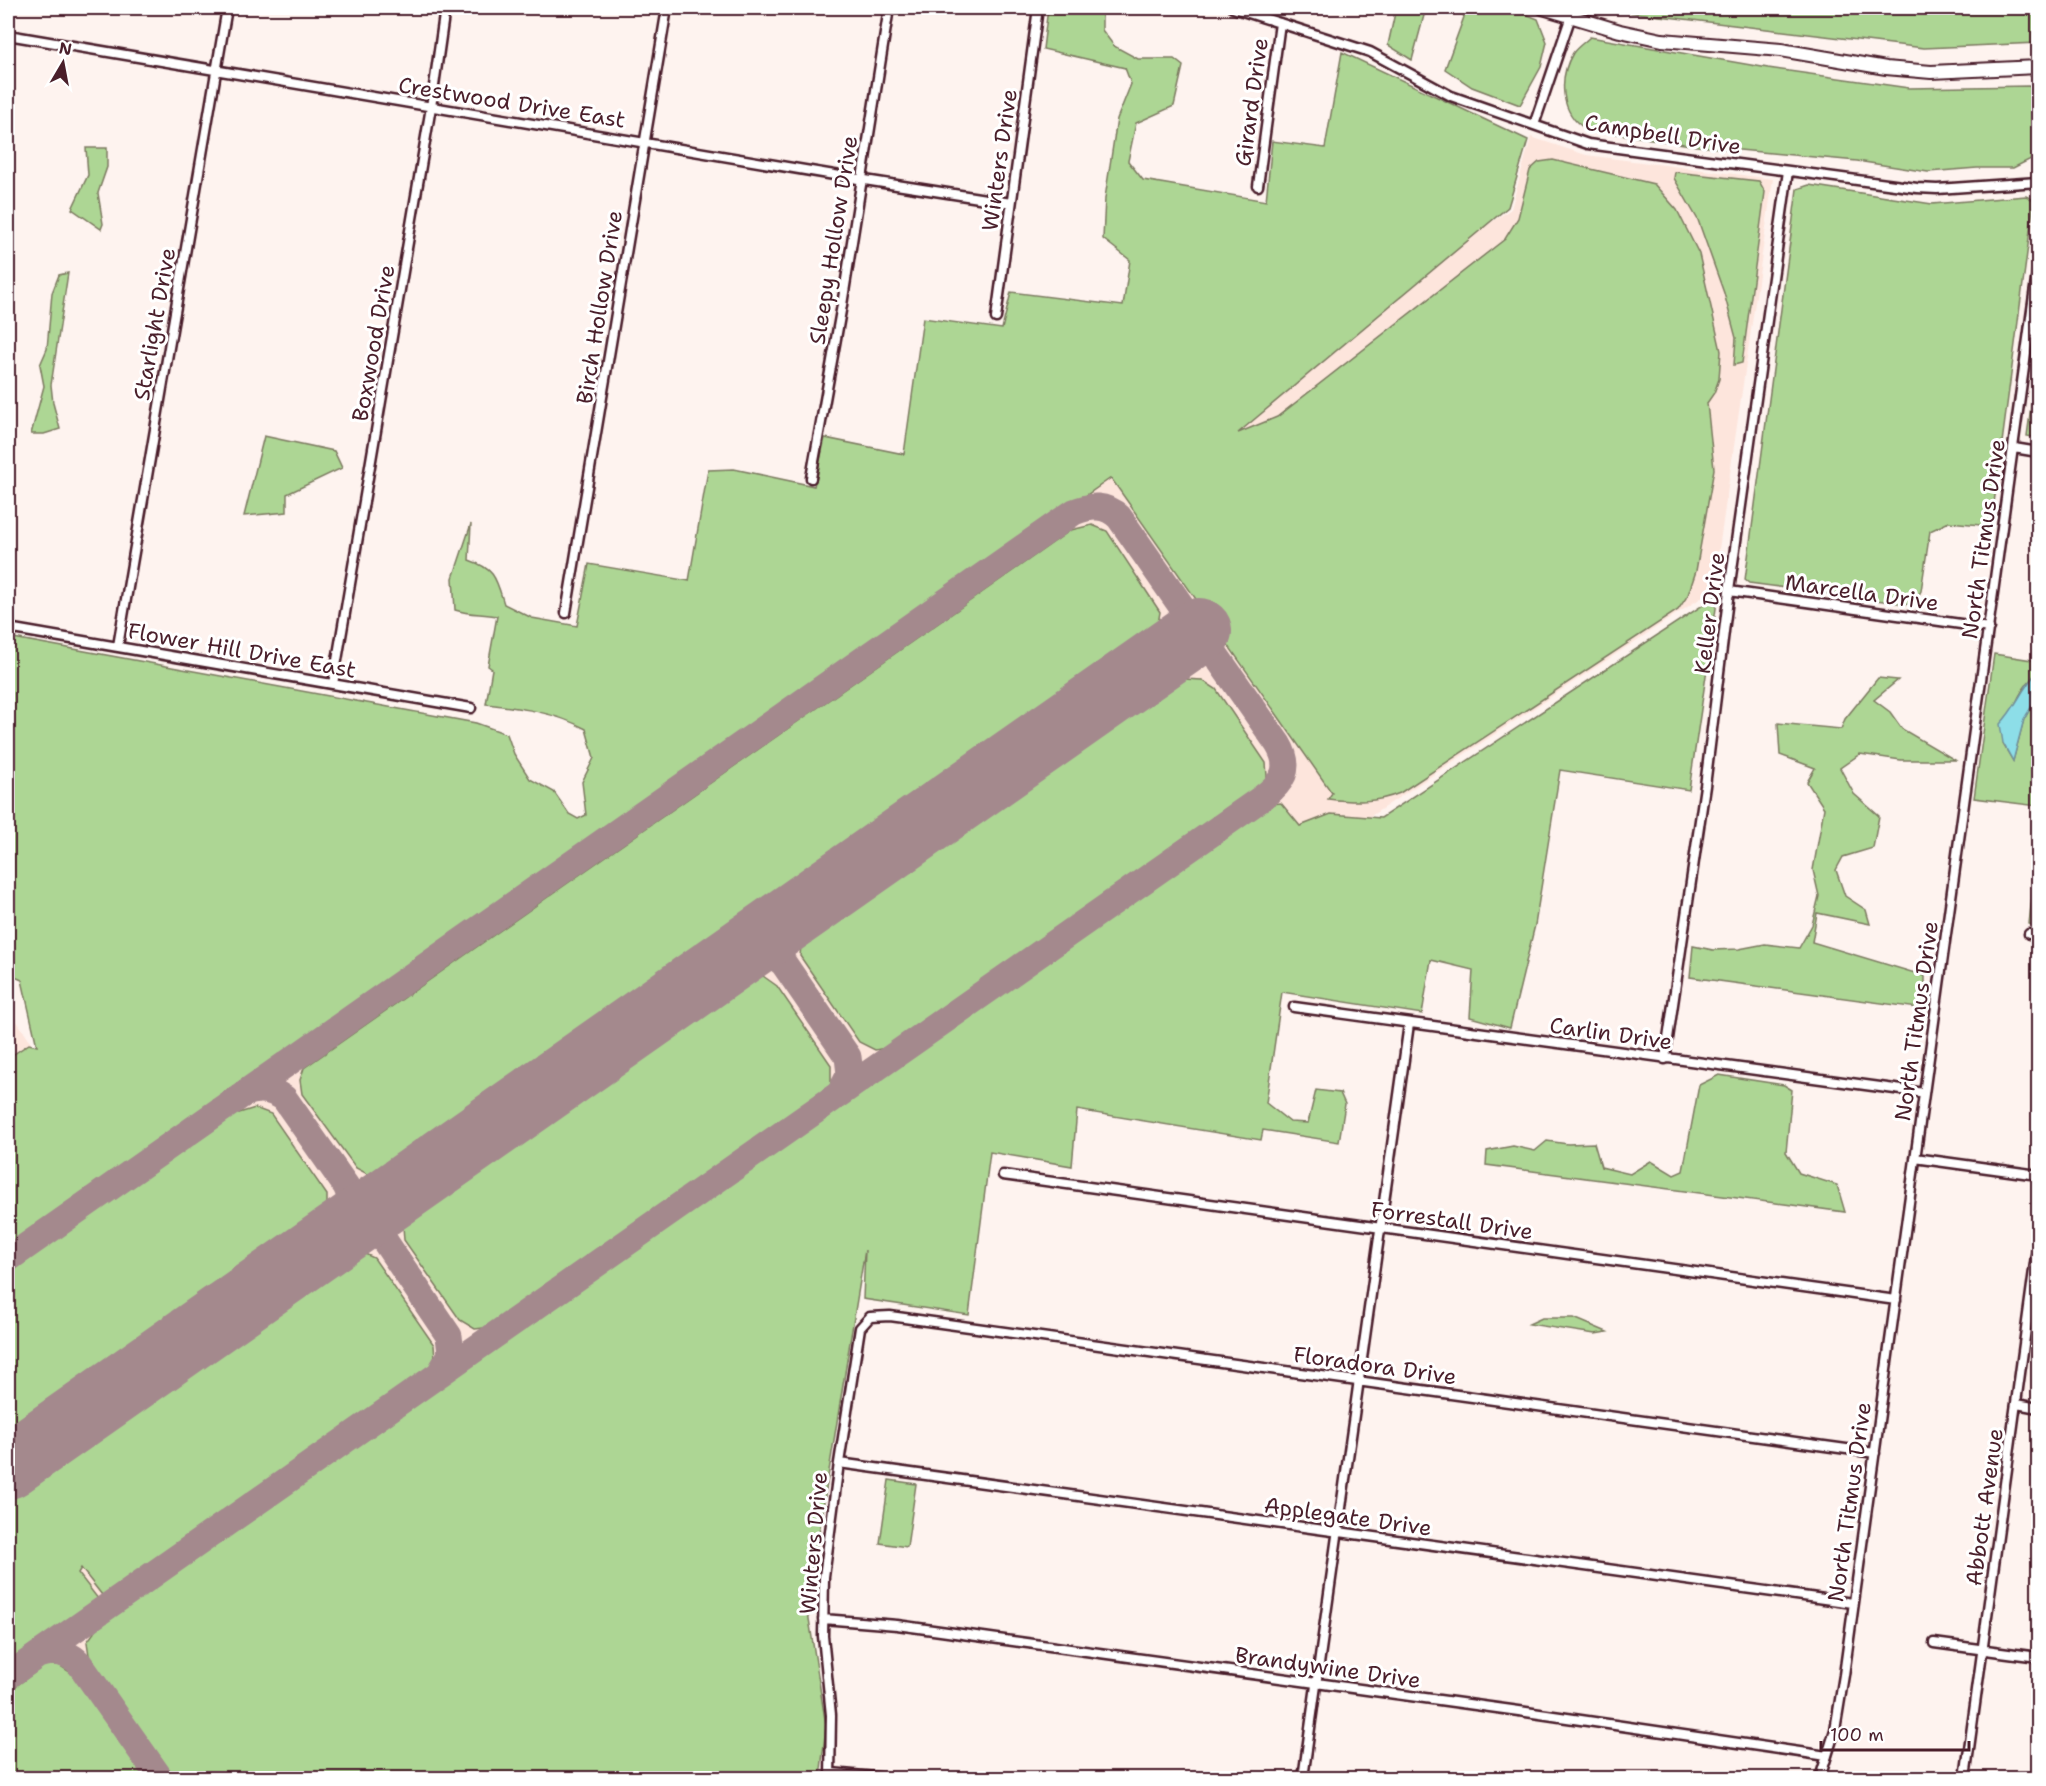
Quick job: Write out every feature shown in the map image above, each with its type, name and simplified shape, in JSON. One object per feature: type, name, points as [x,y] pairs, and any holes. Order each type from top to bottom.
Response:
[{"type":"main road","points":[[1543,8],[1620,31],[1662,40],[1781,50],[1886,68],[1931,72],[2038,67]]},
{"type":"street","name":"Starlight Drive","points":[[118,646],[226,8]]},
{"type":"street","name":"Boxwood Drive","points":[[333,684],[431,107],[445,8]]},
{"type":"street","name":"Birch Hollow Drive","points":[[566,613],[667,8]]},
{"type":"street","name":"Sleepy Hollow Drive","points":[[811,478],[842,305],[889,8]]},
{"type":"street","name":"Winters Drive","points":[[996,318],[1038,8]]},
{"type":"street","name":"Campbell Drive","points":[[1233,8],[1371,52],[1451,96],[1588,144],[1937,189],[2038,182]]},
{"type":"street","points":[[1534,125],[1571,16]]},
{"type":"street","name":"Girard Drive","points":[[1258,186],[1280,23]]},
{"type":"street","name":"Crestwood Drive East","points":[[8,35],[861,180],[1011,203]]},
{"type":"street","name":"Keller Drive","points":[[1665,1059],[1705,786],[1729,591],[1788,171]]},
{"type":"street","name":"North Titmus Drive","points":[[1820,1779],[1836,1721],[1875,1453],[2038,266]]},
{"type":"street","points":[[2014,448],[2038,452]]},
{"type":"street","name":"Marcella Drive","points":[[1729,591],[1989,628]]},
{"type":"street","name":"Flower Hill Drive East","points":[[8,628],[471,708]]},
{"type":"street","points":[[2029,934],[2038,935]]},
{"type":"street","name":"Carlin Drive","points":[[1294,1007],[1924,1094]]},
{"type":"street","points":[[1303,1779],[1409,1024]]},
{"type":"street","points":[[1915,1158],[2038,1175]]},
{"type":"street","name":"Forrestall Drive","points":[[1003,1175],[1896,1300]]},
{"type":"street","name":"Abbott Avenue","points":[[1965,1779],[2038,1241]]},
{"type":"street","name":"Floradora Drive","points":[[870,1317],[890,1316],[1875,1453]]},
{"type":"street","name":"Winters Drive","points":[[830,1776],[831,1715],[823,1619],[824,1577],[860,1328],[870,1317]]},
{"type":"street","points":[[2017,1404],[2038,1408]]},
{"type":"street","name":"Applegate Drive","points":[[839,1463],[1853,1603]]},
{"type":"street","name":"Brandywine Drive","points":[[823,1619],[897,1625],[1538,1713],[1827,1756]]},
{"type":"street","points":[[1934,1643],[2038,1657]]},
{"type":"street","points":[[830,1776],[887,1779]]},
{"type":"shaded area","points":[[1531,137],[1586,155],[1773,179],[1713,590],[416,1447],[396,1778],[8,1778],[8,1014],[13,1015],[57,1083],[274,1035],[1511,209]]},
{"type":"green space","points":[[1048,8],[1102,8],[1102,30],[1114,46],[1138,59],[1174,59],[1183,66],[1174,106],[1136,123],[1128,161],[1143,180],[1266,201],[1272,141],[1325,148],[1342,52],[1528,140],[1508,207],[1238,433],[1277,417],[1505,239],[1518,218],[1530,170],[1539,162],[1553,160],[1654,184],[1677,210],[1699,254],[1721,351],[1719,379],[1707,403],[1714,469],[1696,571],[1688,595],[1678,610],[1400,793],[1382,799],[1365,801],[1328,799],[1332,793],[1111,478],[604,833],[600,831],[591,836],[590,843],[8,1249],[8,1058],[29,1044],[37,1046],[22,980],[8,974],[8,637],[476,723],[507,734],[514,754],[530,779],[554,792],[569,814],[578,819],[586,815],[582,782],[594,758],[586,729],[550,715],[486,704],[492,669],[488,666],[497,616],[455,610],[453,578],[471,524],[469,560],[484,567],[493,576],[504,604],[532,618],[577,626],[589,564],[689,581],[708,470],[734,469],[814,486],[825,438],[904,454],[923,318],[1002,329],[1011,292],[1123,306],[1130,260],[1103,239],[1105,198],[1117,119],[1131,84],[1125,68],[1043,49]]},
{"type":"green space","points":[[1396,8],[1426,8],[1412,60],[1388,45]]},
{"type":"green space","points":[[1459,8],[1511,8],[1538,19],[1547,42],[1541,67],[1520,105],[1472,87],[1445,69],[1464,17]]},
{"type":"green space","points":[[1609,8],[2038,8],[2038,43],[1924,48],[1618,11]]},
{"type":"green space","points":[[1590,37],[1768,68],[1909,88],[2029,86],[2038,95],[2038,144],[2031,159],[2013,168],[1928,172],[1857,161],[1697,146],[1586,129],[1571,114],[1564,95],[1564,84],[1565,73],[1573,53]]},
{"type":"green space","points":[[86,148],[107,148],[107,167],[98,193],[103,224],[101,229],[72,209],[88,175]]},
{"type":"green space","points":[[1675,172],[1759,181],[1765,192],[1742,363],[1734,365],[1736,338],[1724,293],[1698,220],[1674,178]]},
{"type":"green space","points":[[1809,185],[1932,204],[2026,196],[2034,200],[1991,526],[1949,522],[1930,531],[1921,591],[1913,605],[1749,583],[1745,580],[1797,189]]},
{"type":"green space","points":[[68,273],[51,385],[60,429],[44,434],[31,434],[44,386],[40,365],[47,349],[52,293],[59,275]]},
{"type":"green space","points":[[2038,355],[2038,438],[2027,436]]},
{"type":"green space","points":[[264,436],[334,451],[342,468],[287,494],[287,512],[244,516]]},
{"type":"green space","points":[[1092,525],[1107,531],[1160,612],[1157,630],[1145,645],[391,1171],[373,1177],[356,1168],[302,1094],[300,1080],[304,1068],[1071,530]]},
{"type":"green space","points":[[1718,595],[1689,790],[1560,770],[1535,925],[1510,1028],[1470,1017],[1473,970],[1431,960],[1422,1014],[1282,992],[1266,1103],[1290,1122],[1308,1123],[1316,1090],[1340,1093],[1345,1104],[1339,1142],[1263,1130],[1261,1140],[1077,1110],[1072,1166],[990,1152],[969,1315],[863,1299],[865,1250],[807,1606],[826,1726],[820,1778],[172,1778],[90,1662],[87,1642],[98,1627],[1272,804],[1281,803],[1300,826],[1331,814],[1381,818]]},
{"type":"green space","points":[[1994,654],[2038,661],[2038,696],[2038,806],[1974,798]],"holes":[[[2034,676],[2038,696],[2024,719],[2013,761],[2003,744],[2018,699]]]},
{"type":"green space","points":[[1878,678],[1898,680],[1874,700],[1890,712],[1902,729],[1955,760],[1901,760],[1860,754],[1840,768],[1854,794],[1879,816],[1873,848],[1843,857],[1836,870],[1845,896],[1866,910],[1870,924],[1817,913],[1812,942],[1925,976],[1925,1009],[1690,977],[1693,946],[1713,950],[1739,949],[1765,944],[1799,948],[1812,925],[1819,896],[1813,870],[1824,808],[1807,782],[1815,768],[1780,755],[1778,723],[1841,729],[1845,719]]},
{"type":"green space","points":[[1184,679],[1202,680],[1216,689],[1266,763],[1267,776],[1260,790],[891,1047],[875,1050],[859,1042],[800,956],[801,945],[811,932],[1164,683]]},
{"type":"green space","points":[[2034,878],[2038,879],[2038,926],[2029,924]]},
{"type":"green space","points":[[763,976],[777,986],[831,1065],[831,1084],[823,1095],[492,1327],[475,1329],[460,1320],[404,1240],[403,1226],[410,1213],[743,979]]},
{"type":"green space","points":[[1719,1075],[1784,1085],[1792,1090],[1786,1152],[1799,1173],[1837,1185],[1845,1212],[1486,1165],[1487,1151],[1513,1146],[1535,1151],[1547,1141],[1568,1144],[1594,1143],[1601,1167],[1630,1174],[1651,1161],[1674,1175],[1683,1171],[1699,1085]]},
{"type":"green space","points":[[255,1108],[271,1114],[327,1195],[327,1210],[316,1222],[8,1441],[8,1273],[236,1114]]},
{"type":"green space","points":[[365,1254],[374,1258],[434,1345],[435,1359],[429,1370],[108,1597],[102,1595],[81,1568],[78,1573],[99,1600],[8,1665],[8,1496],[345,1257]]},
{"type":"green space","points":[[1542,1318],[1574,1318],[1607,1332],[1595,1334],[1529,1324]]},
{"type":"green space","points":[[889,1480],[916,1484],[907,1547],[880,1543]]},
{"type":"green space","points":[[45,1665],[59,1665],[73,1674],[146,1778],[8,1778],[8,1692]]},
{"type":"water","points":[[2034,676],[2038,696],[2024,719],[2013,761],[2003,743],[2000,724]]},
{"type":"taxiway","points":[[8,1259],[1074,512],[1098,507],[1119,517],[1278,744],[1282,753],[1285,761],[1283,775],[1275,787],[1262,798],[8,1676]]},
{"type":"taxiway","points":[[784,964],[779,951],[779,939],[792,916]]},
{"type":"taxiway","points":[[738,954],[751,951],[768,953],[784,964],[848,1057],[850,1074],[840,1093]]},
{"type":"taxiway","points":[[244,1094],[254,1090],[264,1090],[284,1098],[346,1186],[351,1205],[346,1222],[339,1234]]},
{"type":"taxiway","points":[[391,1197],[381,1219],[383,1237],[449,1336],[451,1354],[440,1373]]},
{"type":"taxiway","points":[[38,1655],[49,1652],[60,1653],[70,1656],[79,1663],[160,1778]]},
{"type":"runway","points":[[8,1466],[1199,631]]}]
